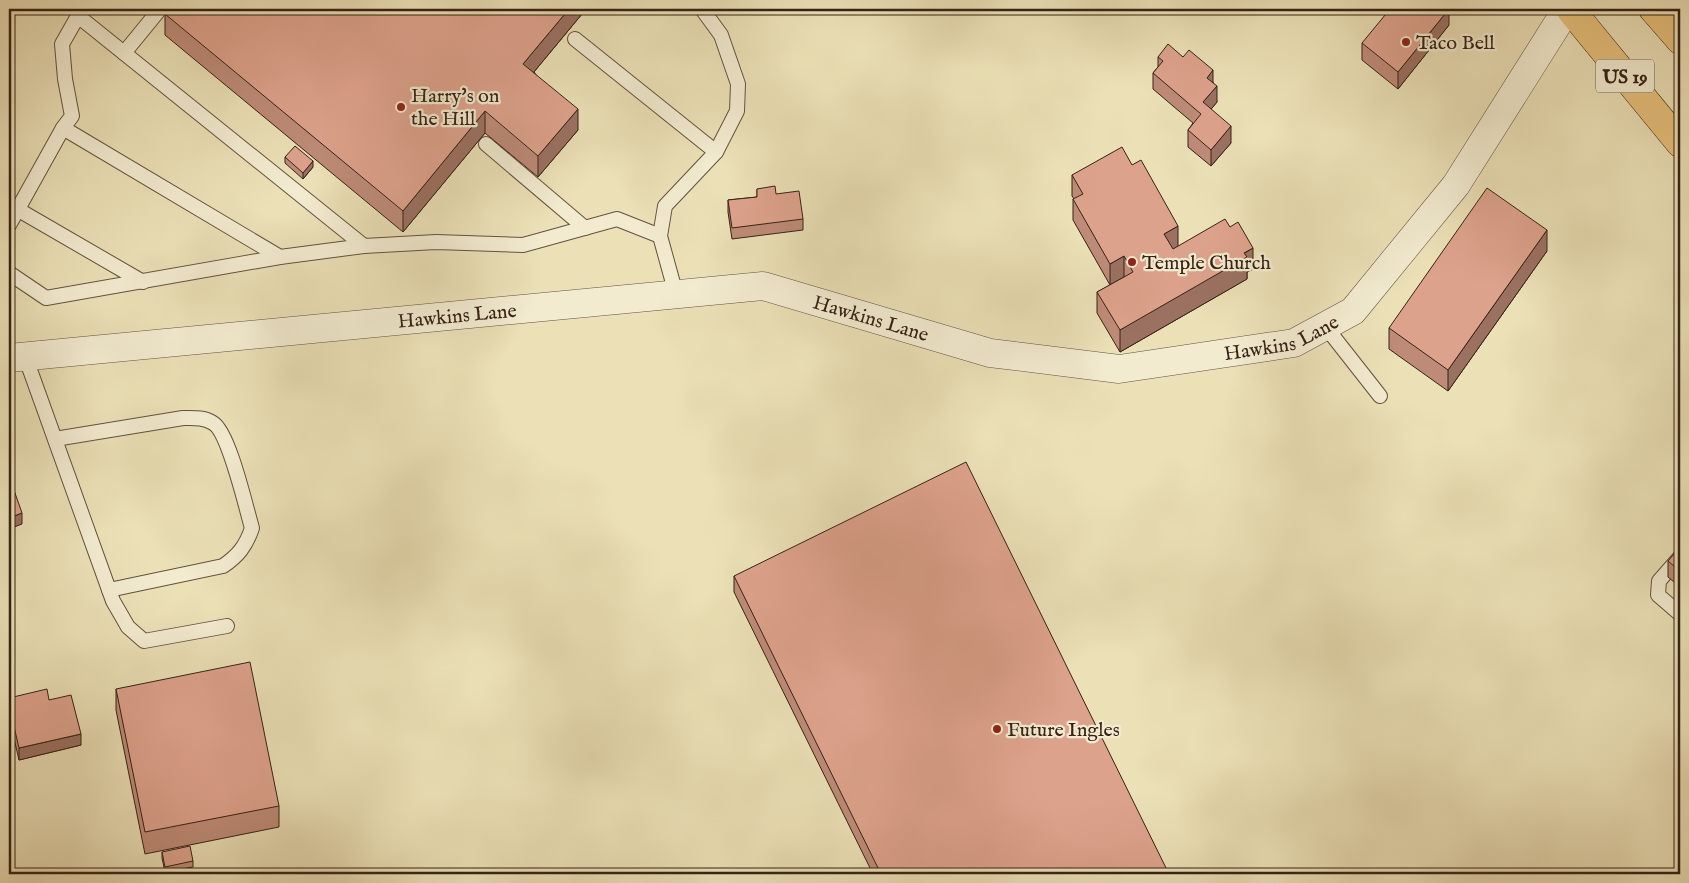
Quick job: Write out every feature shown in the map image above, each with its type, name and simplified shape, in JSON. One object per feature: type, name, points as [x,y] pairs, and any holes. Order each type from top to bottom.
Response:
[{"type":"main road","name":"US 19","points":[[1569,9],[1680,143]]},
{"type":"main road","points":[[1653,9],[1680,40]]},
{"type":"street","name":"Hawkins Lane","points":[[17,357],[763,286],[990,353],[1119,369],[1294,343],[1353,312],[1456,185],[1569,9]]},
{"type":"lane","points":[[124,53],[160,9]]},
{"type":"lane","points":[[676,294],[660,236],[665,206],[716,152],[737,111],[738,84],[721,35],[702,9]]},
{"type":"lane","points":[[9,225],[63,128],[72,116],[65,79],[62,44],[77,12],[124,53],[364,246]]},
{"type":"lane","points":[[575,38],[716,152]]},
{"type":"lane","points":[[63,128],[280,257]]},
{"type":"lane","points":[[486,144],[585,228]]},
{"type":"lane","points":[[18,209],[143,282]]},
{"type":"lane","points":[[9,273],[46,298],[280,257],[364,246],[436,242],[523,245],[617,219],[660,236]]},
{"type":"lane","points":[[1325,326],[1380,396]]},
{"type":"lane","points":[[17,357],[56,439],[109,590],[128,627],[144,641],[227,626]]},
{"type":"lane","points":[[56,439],[182,418],[203,418],[215,424],[225,438],[252,528],[247,542],[237,557],[223,566],[109,590]]},
{"type":"lane","points":[[1680,557],[1659,581],[1658,595],[1680,614]]},
{"type":"building","name":"Harry's on the Hill","points":[[169,9],[569,9],[523,64],[578,109],[538,156],[485,111],[403,211],[165,14]]},
{"type":"building","name":"Taco Bell","points":[[1390,9],[1449,9],[1398,72],[1362,43]]},
{"type":"building","points":[[1168,44],[1183,57],[1189,50],[1213,70],[1207,78],[1217,86],[1203,102],[1231,126],[1211,150],[1188,130],[1201,114],[1153,73],[1163,61],[1158,57]]},
{"type":"building","points":[[295,146],[313,161],[303,173],[285,157]]},
{"type":"building","name":"Temple Church","points":[[1122,147],[1132,165],[1141,160],[1178,226],[1164,234],[1173,249],[1225,219],[1230,227],[1238,222],[1253,248],[1244,253],[1247,257],[1120,330],[1097,292],[1133,272],[1124,256],[1110,264],[1073,199],[1083,194],[1072,175]]},
{"type":"building","points":[[775,186],[776,194],[799,191],[803,219],[732,228],[728,200],[757,197],[757,189]]},
{"type":"building","points":[[1487,188],[1547,230],[1448,370],[1389,328]]},
{"type":"building","points":[[966,462],[1169,874],[881,874],[734,576]]},
{"type":"building","points":[[9,476],[22,513],[9,518]]},
{"type":"building","points":[[1680,547],[1680,571],[1668,561]]},
{"type":"building","points":[[250,662],[279,806],[145,832],[116,689]]},
{"type":"building","points":[[47,689],[49,700],[71,695],[81,734],[19,748],[9,698]]},
{"type":"building","points":[[190,846],[193,861],[165,867],[162,852]]},
{"type":"place","name":"Taco Bell","points":[[1406,42]]},
{"type":"place","name":"Harry's on the Hill","points":[[401,107]]},
{"type":"place","name":"Temple Church","points":[[1132,262]]},
{"type":"place","name":"Future Ingles","points":[[997,729]]}]
